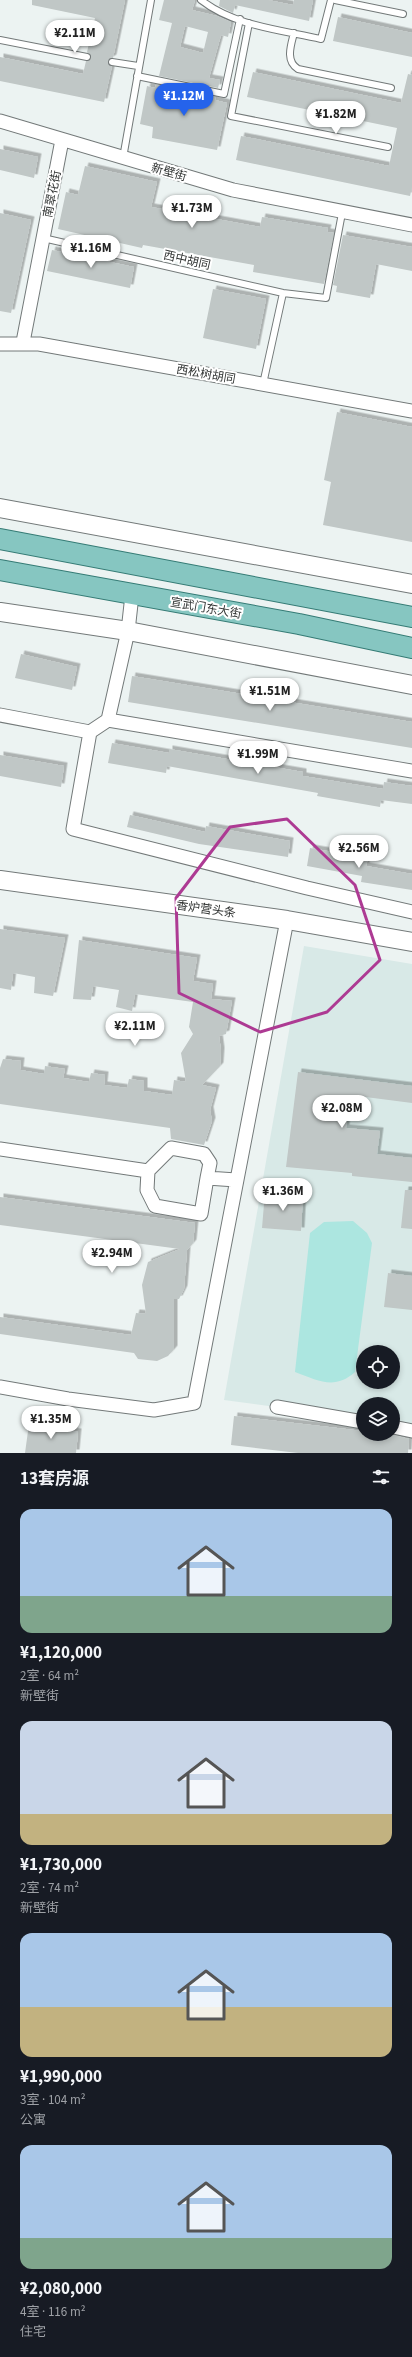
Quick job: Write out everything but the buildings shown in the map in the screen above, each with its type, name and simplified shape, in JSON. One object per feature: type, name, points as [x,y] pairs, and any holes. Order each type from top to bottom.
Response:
[{"type":"main road","points":[[0,539],[412,617]]},
{"type":"main road","name":"宣武门东大街","points":[[0,570],[298,624],[412,648]]},
{"type":"street","name":"新壁街","points":[[0,121],[233,190],[342,213],[412,225]]},
{"type":"street","name":"南翠花街","points":[[23,342],[62,140]]},
{"type":"street","name":"西松树胡同","points":[[0,344],[23,342],[412,411]]},
{"type":"street","points":[[0,508],[412,584]]},
{"type":"street","points":[[108,720],[128,631],[132,595]]},
{"type":"street","points":[[0,612],[128,631],[412,685]]},
{"type":"street","points":[[0,715],[90,732],[108,720],[412,771]]},
{"type":"street","points":[[90,732],[73,829],[307,888],[412,912]]},
{"type":"street","name":"香炉营头条","points":[[0,880],[287,920],[412,942]]},
{"type":"street","points":[[0,1387],[68,1399],[154,1410],[194,1403],[287,920]]},
{"type":"street","points":[[171,1148],[204,1154],[210,1163],[200,1214],[187,1214],[155,1206],[147,1190],[148,1171],[171,1148]]},
{"type":"street","points":[[0,1149],[148,1171]]},
{"type":"street","points":[[207,1178],[236,1180]]},
{"type":"street","points":[[277,1407],[356,1421]]},
{"type":"street","points":[[400,1428],[412,1431]]},
{"type":"lane","points":[[123,158],[138,66],[151,0]]},
{"type":"lane","points":[[201,0],[218,12],[249,23],[321,39],[331,0]]},
{"type":"lane","points":[[334,0],[403,14]]},
{"type":"lane","points":[[137,76],[224,94],[240,19]]},
{"type":"lane","points":[[249,23],[231,116],[388,147]]},
{"type":"lane","points":[[294,32],[290,60],[293,66],[298,69],[391,88]]},
{"type":"lane","points":[[0,40],[86,57]]},
{"type":"lane","points":[[112,62],[138,66]]},
{"type":"lane","name":"西中胡同","points":[[44,238],[283,293],[326,298],[342,213]]},
{"type":"lane","points":[[263,384],[283,293]]},
{"type":"highlighted area","points":[[287,819],[355,885],[380,960],[327,1012],[260,1032],[179,993],[176,898],[230,827]]},
{"type":"shaded area","points":[[304,946],[412,964],[412,1426],[400,1425],[400,1397],[356,1397],[356,1418],[224,1400]]},
{"type":"shaded area","points":[[353,1221],[367,1233],[372,1243],[359,1345],[356,1345],[355,1372],[348,1378],[334,1382],[319,1381],[295,1372],[310,1233],[324,1222]]}]
